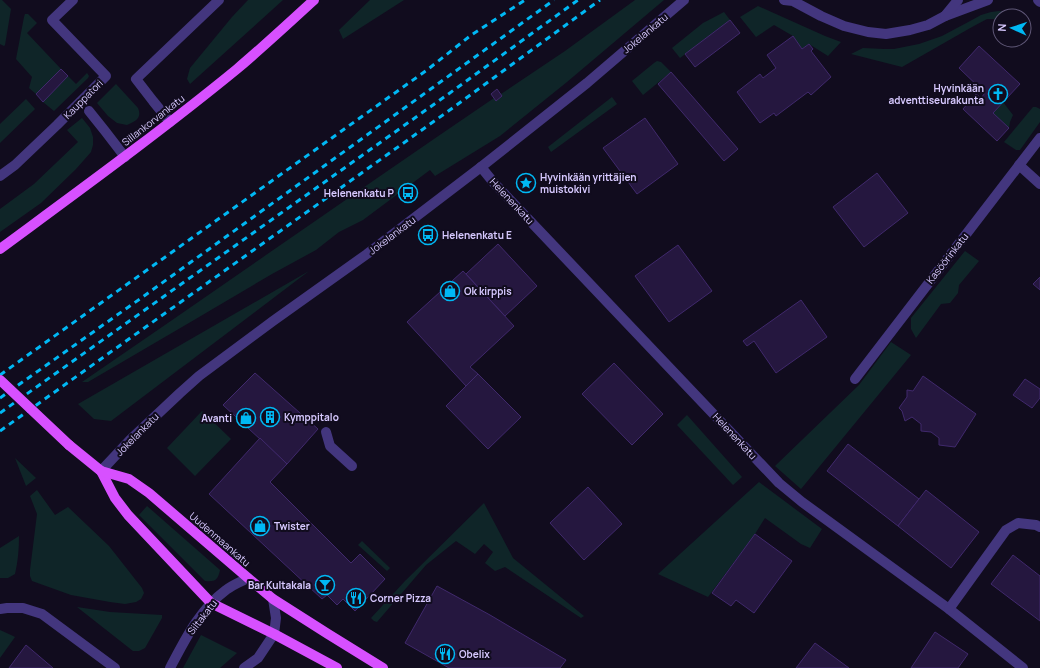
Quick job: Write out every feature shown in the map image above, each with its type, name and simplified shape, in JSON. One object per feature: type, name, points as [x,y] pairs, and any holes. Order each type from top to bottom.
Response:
[{"type":"main road","name":"Sillankorvankatu","points":[[0,249],[170,122],[238,68],[314,0]]},
{"type":"main road","name":"Uudenmaankatu","points":[[0,380],[69,445],[101,471],[129,479],[149,493],[273,599],[383,668]]},
{"type":"main road","name":"Uudenmaankatu","points":[[101,471],[115,498],[128,515],[211,603],[274,634],[337,668]]},
{"type":"street","name":"Kauppatori","points":[[0,176],[15,165],[58,125],[106,76],[52,20],[73,0]]},
{"type":"street","points":[[170,122],[136,79],[219,0]]},
{"type":"street","name":"Jokelankatu","points":[[101,471],[130,440],[199,376],[367,254],[480,167],[587,83],[684,0]]},
{"type":"street","points":[[789,0],[844,26],[868,32],[886,34],[910,30],[928,24],[988,0]]},
{"type":"street","points":[[945,16],[958,0]]},
{"type":"street","points":[[88,111],[125,157]]},
{"type":"street","name":"Kasöörinkatu","points":[[855,379],[1040,138]]},
{"type":"street","points":[[1019,165],[1040,184]]},
{"type":"street","name":"Helenenkatu","points":[[480,167],[779,483],[834,526],[949,610],[1023,668]]},
{"type":"street","points":[[326,432],[330,446],[352,466]]},
{"type":"street","points":[[949,610],[1006,530],[1018,524],[1036,525],[1040,527]]},
{"type":"street","name":"Siltakatu","points":[[170,668],[193,625],[211,603],[226,589],[248,578]]},
{"type":"street","points":[[244,668],[258,658],[274,634],[276,618],[273,599]]},
{"type":"street","points":[[3,608],[24,608],[42,614],[116,668]]},
{"type":"green space","points":[[0,0],[2,0],[11,9],[4,46],[0,44]]},
{"type":"green space","points":[[248,0],[283,0],[190,84],[187,79],[190,68]]},
{"type":"green space","points":[[370,0],[404,0],[343,39],[339,30]]},
{"type":"green space","points":[[635,0],[664,0],[567,82],[500,136],[435,176],[430,170],[363,220],[339,232],[316,250],[272,274],[88,382],[82,382],[494,98],[496,101],[502,96],[501,94],[565,51]]},
{"type":"green space","points":[[758,6],[841,42],[828,56],[809,44],[802,49],[793,36],[774,25],[756,37],[740,17]]},
{"type":"green space","points":[[724,12],[730,20],[680,58],[672,48],[703,23]]},
{"type":"green space","points":[[991,12],[992,19],[987,19],[972,27],[902,67],[851,54],[863,48],[894,49],[919,44],[942,36],[981,15]]},
{"type":"green space","points":[[25,14],[28,14],[37,23],[27,33],[61,69],[36,94],[29,88],[32,77],[16,59]]},
{"type":"green space","points":[[657,61],[661,62],[671,72],[643,95],[632,81]]},
{"type":"green space","points":[[87,73],[89,76],[88,78],[54,111],[43,102],[68,76],[76,84]]},
{"type":"green space","points":[[116,84],[139,111],[139,117],[127,125],[117,123],[108,116],[97,103]]},
{"type":"green space","points":[[612,97],[617,104],[551,152],[548,147]]},
{"type":"green space","points":[[26,99],[35,109],[0,143],[0,124]]},
{"type":"green space","points":[[1003,102],[1013,115],[1009,128],[993,113]]},
{"type":"green space","points":[[1033,107],[1040,109],[1040,122],[1020,150],[1016,150],[1004,142]]},
{"type":"green space","points":[[82,118],[90,128],[93,137],[91,152],[41,203],[0,232],[0,209],[34,184],[78,142],[67,130]]},
{"type":"green space","points":[[965,251],[979,261],[959,285],[958,293],[950,303],[941,304],[916,338],[911,329],[911,318]]},
{"type":"green space","points":[[309,271],[111,421],[94,419],[78,404]]},
{"type":"green space","points":[[891,342],[911,355],[801,489],[775,466],[859,385]]},
{"type":"green space","points":[[202,411],[231,439],[195,476],[167,448]]},
{"type":"green space","points":[[687,415],[742,477],[733,485],[677,425]]},
{"type":"green space","points":[[15,458],[36,478],[26,486]]},
{"type":"green space","points":[[759,482],[822,529],[810,548],[801,544],[765,518],[755,534],[708,597],[658,574]]},
{"type":"green space","points":[[37,490],[55,515],[68,507],[109,546],[142,588],[144,593],[141,599],[136,602],[125,604],[110,602],[71,595],[32,581],[30,570],[37,514],[30,496]]},
{"type":"green space","points":[[484,503],[513,558],[584,616],[581,618],[505,567],[495,571],[485,563],[493,552],[484,544],[475,554],[456,541],[426,565],[377,622],[374,621],[371,618],[405,581]]},
{"type":"green space","points":[[147,506],[220,570],[216,580],[205,581],[139,515]]},
{"type":"green space","points":[[19,536],[15,574],[8,578],[0,578],[0,548]]},
{"type":"green space","points":[[362,541],[390,568],[387,571],[358,545]]},
{"type":"green space","points":[[77,607],[110,612],[162,615],[162,618],[145,648],[139,651],[133,651]]},
{"type":"green space","points":[[0,630],[15,637],[0,658]]},
{"type":"green space","points":[[201,635],[237,653],[220,668],[183,668]]},
{"type":"building","points":[[730,20],[740,33],[695,67],[685,54]]},
{"type":"building","points":[[793,36],[802,49],[809,44],[813,49],[811,51],[831,77],[811,95],[808,92],[776,116],[774,113],[760,123],[737,92],[760,74],[763,78],[776,68],[767,55]]},
{"type":"building","name":"Hyvinkään adventtiseurakunta","points":[[979,46],[1020,84],[993,113],[1009,128],[997,141],[963,109],[976,94],[981,98],[985,93],[959,68]]},
{"type":"building","points":[[61,69],[68,76],[43,102],[36,94]]},
{"type":"building","points":[[671,72],[738,149],[724,161],[658,84]]},
{"type":"building","points":[[497,89],[502,96],[496,101],[491,94]]},
{"type":"building","points":[[645,118],[678,164],[637,194],[603,148]]},
{"type":"building","points":[[877,173],[908,213],[864,247],[833,207]]},
{"type":"building","points":[[498,244],[537,286],[505,316],[466,274]]},
{"type":"building","points":[[678,245],[712,291],[669,322],[635,276]]},
{"type":"building","points":[[463,271],[514,326],[470,367],[478,374],[466,386],[407,322]]},
{"type":"building","points":[[1040,277],[1040,290],[1033,284]]},
{"type":"building","points":[[801,300],[827,337],[776,373],[754,341],[747,346],[743,341]]},
{"type":"building","points":[[614,363],[663,414],[632,445],[582,394]]},
{"type":"building","name":"Kymppitalo","points":[[255,373],[318,429],[287,464],[223,405]]},
{"type":"building","points":[[478,374],[521,417],[488,449],[446,406]]},
{"type":"building","points":[[923,376],[976,414],[955,447],[939,445],[939,438],[931,432],[921,431],[921,424],[912,417],[905,421],[902,411],[899,408],[907,397],[907,390],[913,391]]},
{"type":"building","points":[[1025,379],[1040,389],[1040,398],[1032,408],[1013,395]]},
{"type":"building","points":[[260,438],[287,464],[270,482],[351,563],[360,554],[385,579],[355,611],[343,599],[337,605],[327,595],[322,599],[209,494]]},
{"type":"building","points":[[848,444],[919,499],[898,526],[827,471]]},
{"type":"building","points":[[588,487],[622,524],[584,560],[550,523]]},
{"type":"building","points":[[926,490],[979,532],[951,568],[898,526]]},
{"type":"building","points":[[755,534],[792,561],[754,613],[736,600],[731,606],[712,593]]},
{"type":"building","points":[[1013,555],[1040,576],[1040,621],[991,584]]},
{"type":"building","points":[[437,586],[490,615],[566,660],[560,668],[449,668],[405,643]]},
{"type":"building","points":[[935,632],[968,654],[958,668],[911,668]]},
{"type":"building","points":[[815,643],[849,668],[796,668]]},
{"type":"building","points":[[26,645],[53,668],[9,668]]},
{"type":"railway","points":[[0,375],[427,70],[470,36],[525,0]]},
{"type":"railway","points":[[0,398],[554,0]]},
{"type":"railway","points":[[0,413],[578,0]]},
{"type":"railway","points":[[0,431],[454,107],[600,0]]},
{"type":"place","name":"Hyvinkään adventtiseurakunta","points":[[998,94]]},
{"type":"place","name":"Hyvinkään yrittäjien muistokivi","points":[[526,183]]},
{"type":"place","name":"Helenenkatu P","points":[[408,193]]},
{"type":"place","name":"Helenenkatu E","points":[[428,235]]},
{"type":"place","name":"Ok kirppis","points":[[450,291]]},
{"type":"place","name":"Kymppitalo","points":[[270,417]]},
{"type":"place","name":"Avanti","points":[[246,418]]},
{"type":"place","name":"Twister","points":[[260,526]]},
{"type":"place","name":"Bar Kultakala","points":[[325,585]]},
{"type":"place","name":"Corner Pizza","points":[[356,598]]},
{"type":"place","name":"Obelix","points":[[445,654]]}]
